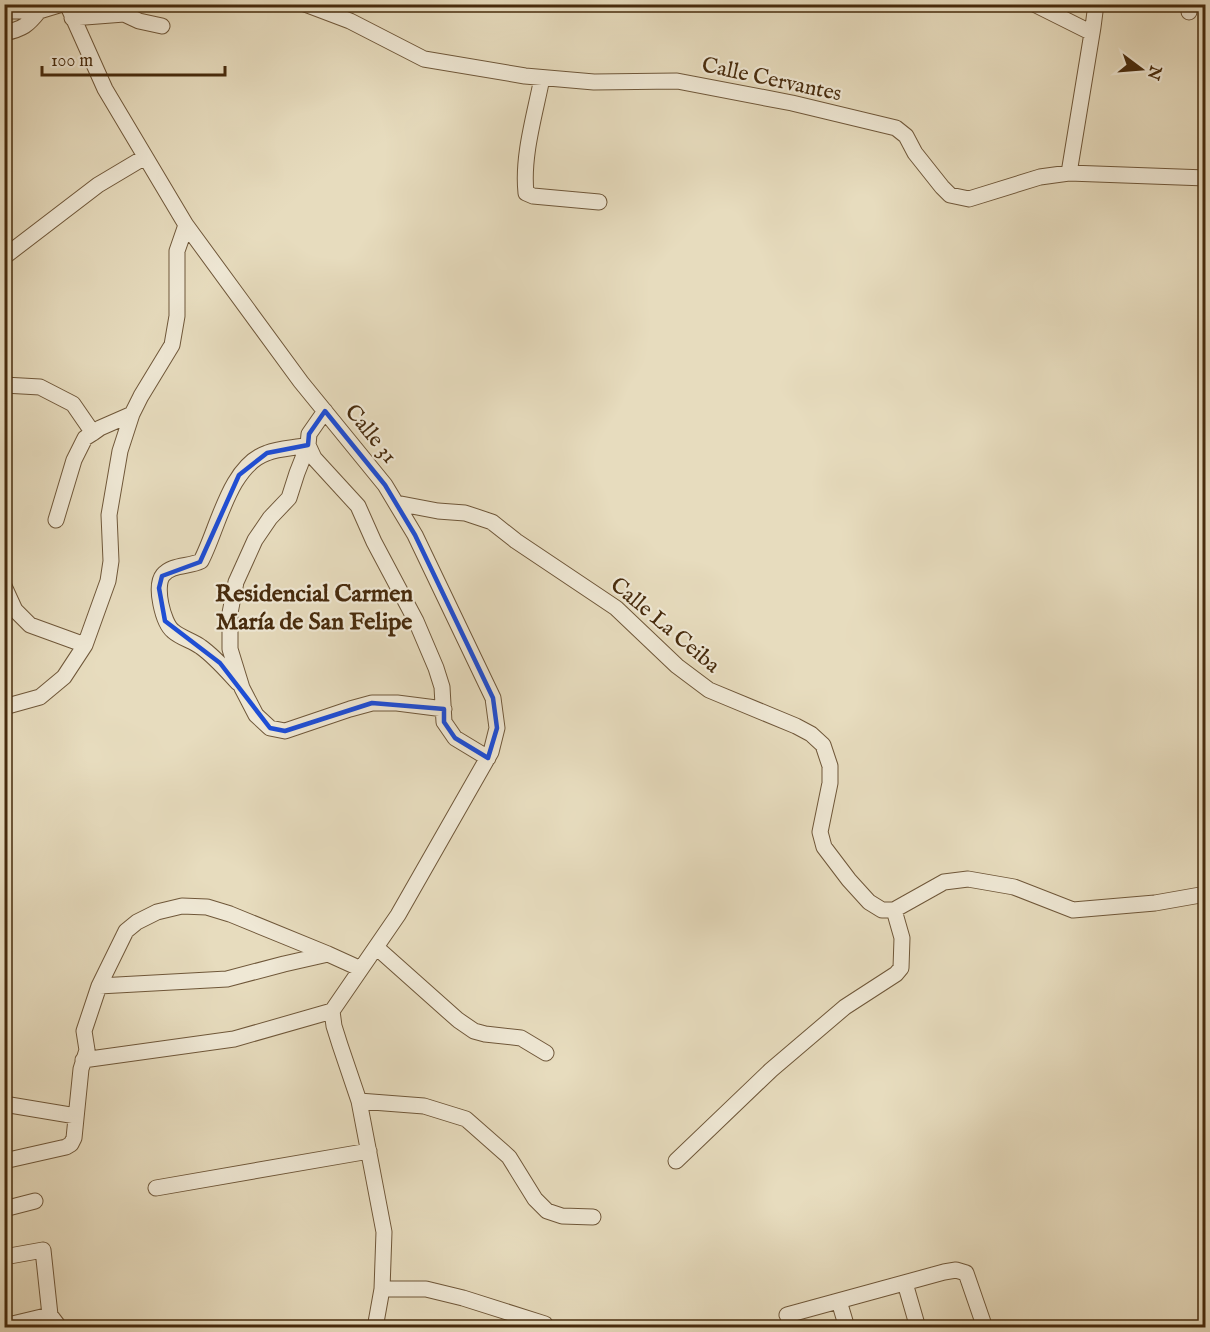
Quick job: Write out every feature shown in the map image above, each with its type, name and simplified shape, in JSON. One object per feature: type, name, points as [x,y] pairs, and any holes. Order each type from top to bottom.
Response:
[{"type":"street","points":[[4,11],[39,11],[62,4]]},
{"type":"street","name":"Calle Cervantes","points":[[305,4],[350,21],[424,59],[542,78],[594,82],[677,81],[792,103],[896,128],[906,136],[915,153],[942,188],[950,195],[960,198],[969,199],[1040,177],[1069,173],[1206,178]]},
{"type":"street","points":[[1034,4],[1092,33]]},
{"type":"street","points":[[1069,173],[1096,4]]},
{"type":"street","points":[[4,33],[28,24],[39,11]]},
{"type":"street","points":[[69,11],[124,14],[139,21],[162,26]]},
{"type":"street","name":"Calle 31","points":[[69,11],[105,89],[186,225],[301,382],[385,485],[415,535],[493,698],[497,728],[488,758],[398,915],[332,1011]]},
{"type":"street","points":[[542,78],[526,158],[526,193],[533,196],[599,202]]},
{"type":"street","points":[[4,257],[98,185],[145,157]]},
{"type":"street","points":[[4,707],[40,697],[64,677],[85,645],[108,581],[111,561],[109,515],[120,451],[132,414],[172,345],[177,315],[177,251],[186,225]]},
{"type":"street","points":[[4,385],[40,387],[73,404],[93,433]]},
{"type":"street","points":[[325,411],[309,434],[308,445],[289,498],[270,518],[255,540],[236,582],[230,614],[230,649],[242,688],[256,715],[270,728],[285,731],[372,703],[397,703],[444,709]]},
{"type":"street","points":[[56,520],[74,460],[85,438],[100,428],[132,414]]},
{"type":"street","points":[[242,688],[220,663],[201,647],[172,631],[163,614],[160,581],[170,569],[201,561],[222,507],[239,475],[253,461],[267,453],[308,445]]},
{"type":"street","points":[[308,445],[314,458],[357,506],[416,621],[442,687],[444,722],[455,738],[488,758]]},
{"type":"street","name":"Calle La Ceiba","points":[[396,503],[438,511],[465,513],[492,522],[516,541],[616,608],[678,666],[709,690],[811,734],[823,745],[830,766],[830,783],[820,832],[824,847],[869,902],[882,910],[894,910]]},
{"type":"street","points":[[4,586],[15,610],[30,625],[85,645]]},
{"type":"street","points":[[676,1161],[771,1070],[845,1007],[896,974],[901,968],[902,938],[894,910],[945,882],[968,879],[1014,887],[1072,910],[1155,903],[1206,894]]},
{"type":"street","points":[[4,1161],[71,1144],[74,1138],[81,1069],[87,1050],[84,1031],[99,986],[126,931],[137,922],[157,912],[182,906],[207,907],[361,969]]},
{"type":"street","points":[[376,947],[458,1020],[474,1031],[521,1038],[546,1053]]},
{"type":"street","points":[[99,986],[227,980],[328,954]]},
{"type":"street","points":[[83,1060],[234,1039],[332,1011],[334,1026],[359,1101],[384,1232],[382,1289],[375,1328]]},
{"type":"street","points":[[359,1101],[424,1106],[466,1119],[509,1157],[535,1199],[547,1211],[562,1216],[593,1217]]},
{"type":"street","points":[[4,1104],[76,1116]]},
{"type":"street","points":[[156,1188],[369,1151]]},
{"type":"street","points":[[4,1209],[35,1201]]},
{"type":"street","points":[[4,1257],[43,1250],[55,1321],[4,1326]]},
{"type":"street","points":[[787,1315],[956,1269],[966,1273],[985,1328]]},
{"type":"street","points":[[905,1283],[918,1328]]},
{"type":"street","points":[[382,1289],[426,1289],[463,1298],[545,1324]]},
{"type":"street","points":[[839,1301],[847,1328]]},
{"type":"highlighted area","points":[[325,411],[385,485],[415,535],[493,698],[497,728],[488,758],[455,738],[444,722],[444,709],[372,703],[285,731],[270,728],[220,663],[165,621],[159,588],[162,576],[200,562],[239,475],[267,453],[308,445],[309,434]]},
{"type":"district","name":"Residencial Carmen María de San Felipe","points":[[314,607]]}]
